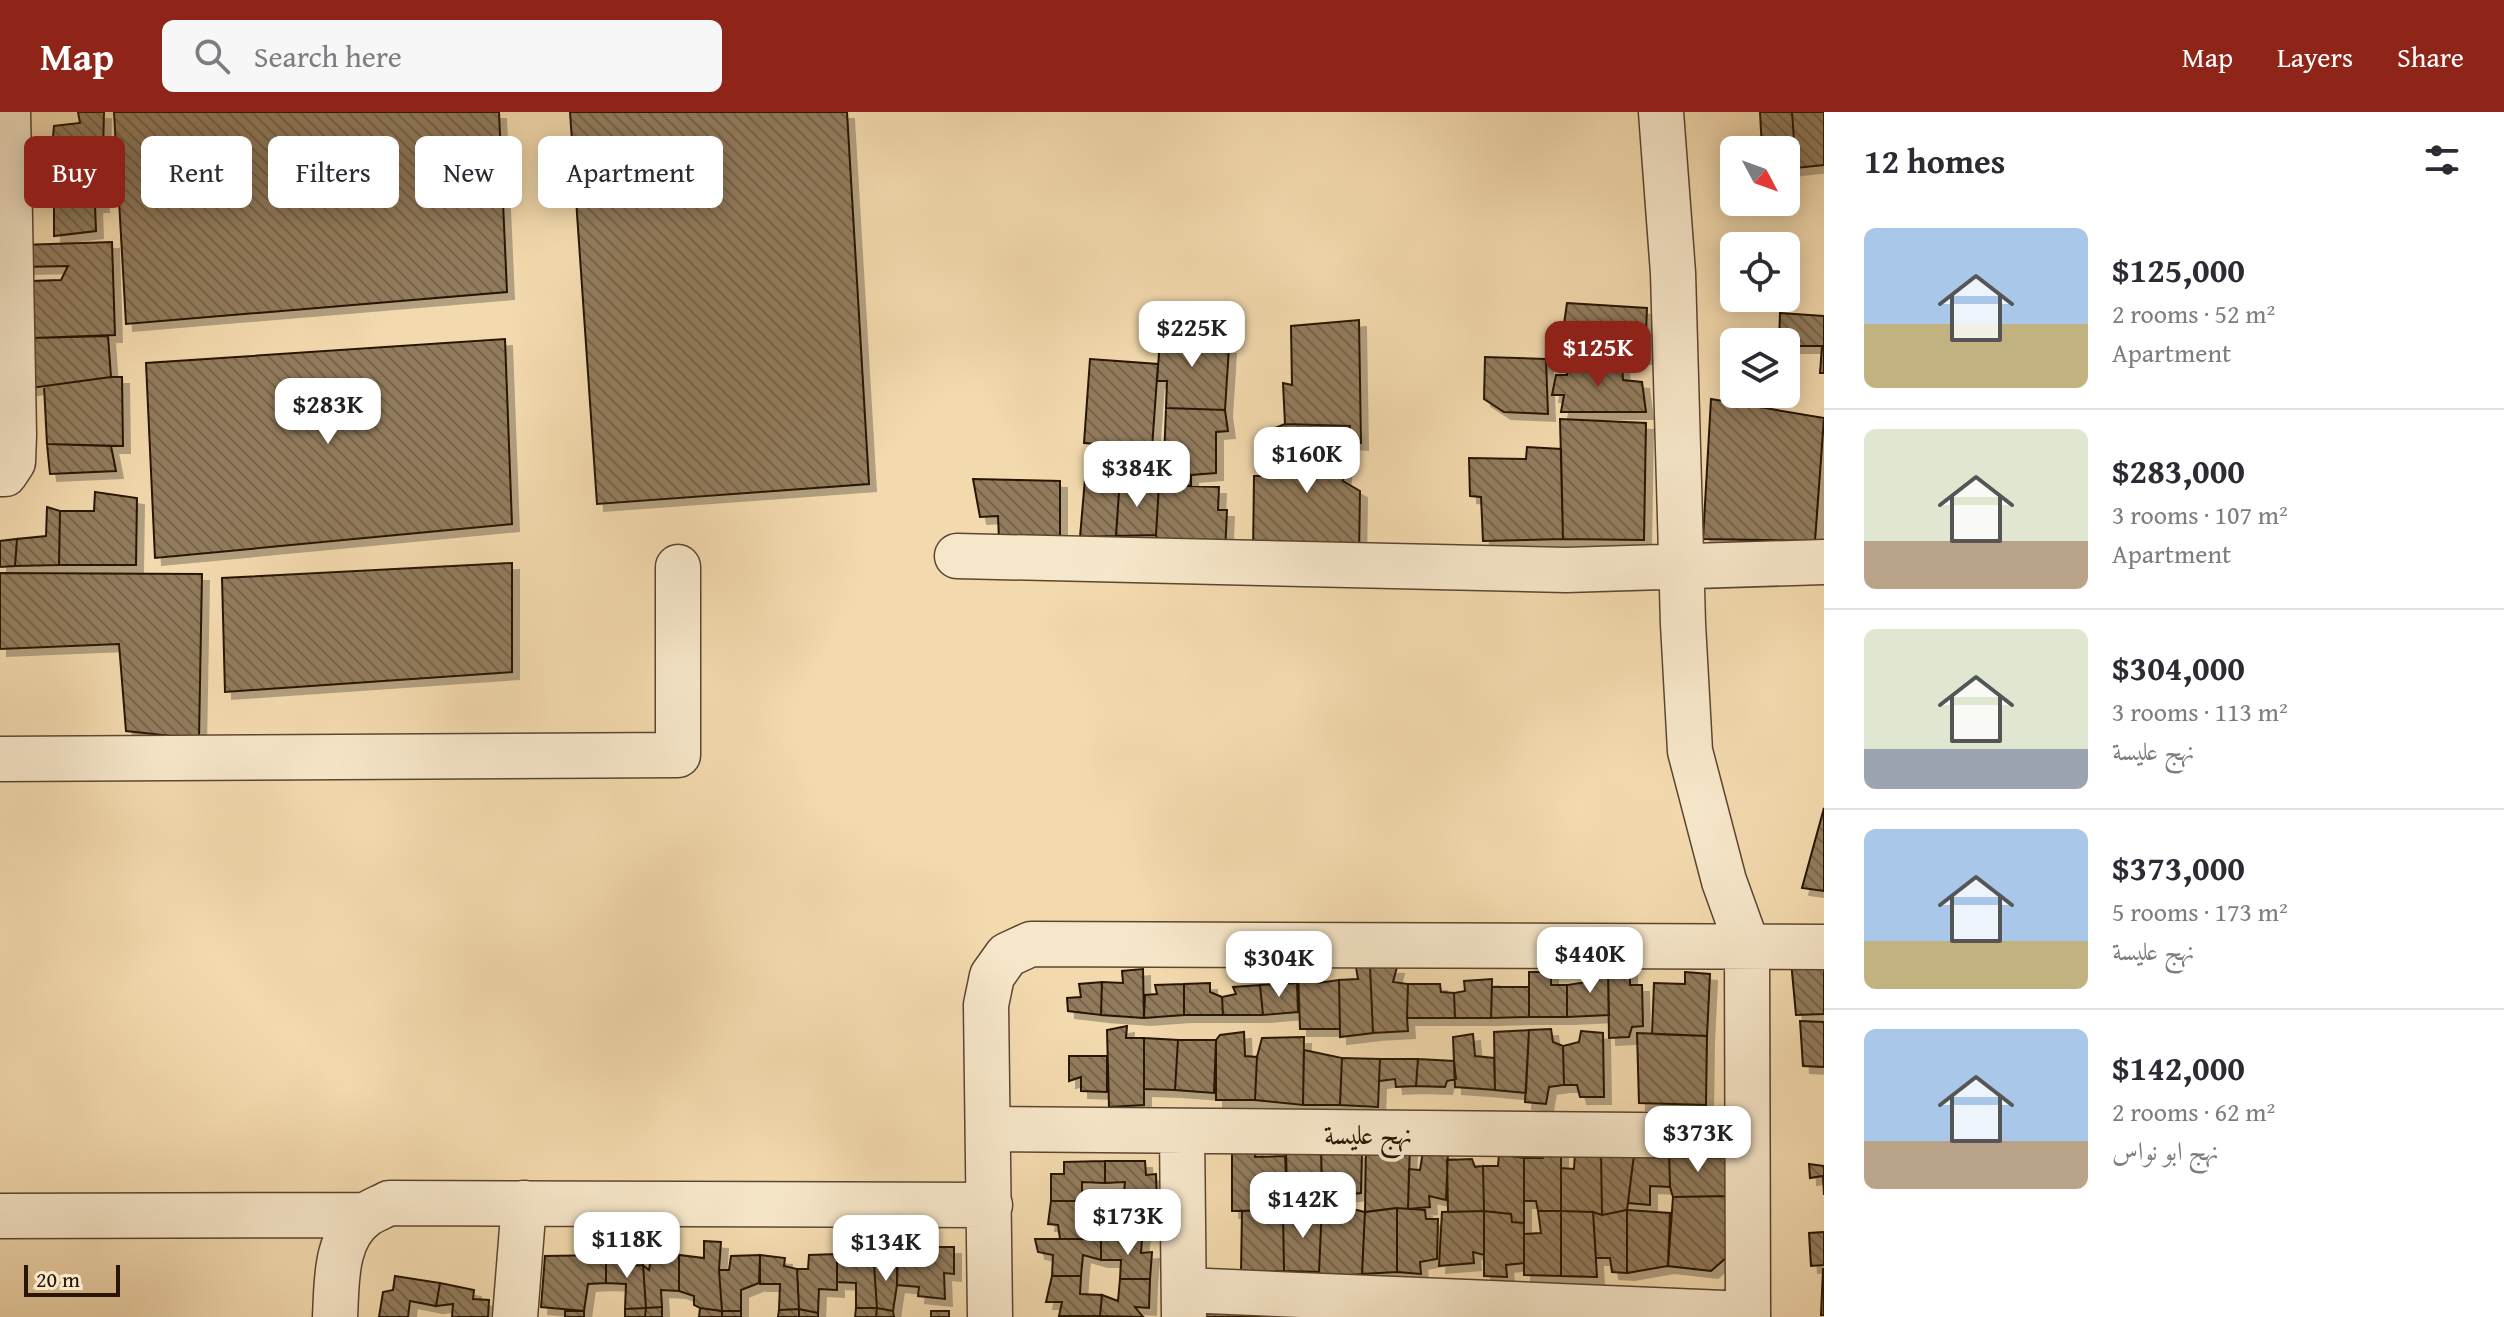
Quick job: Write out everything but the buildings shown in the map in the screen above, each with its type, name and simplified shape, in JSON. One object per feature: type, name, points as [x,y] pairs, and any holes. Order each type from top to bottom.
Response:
[{"type":"street","points":[[0,474],[5,474],[13,462],[6,272],[8,112]]},
{"type":"street","points":[[1182,1132],[1184,1304],[1748,1316],[1747,945],[1724,881],[1690,751],[1681,567],[1673,273],[1661,112]]},
{"type":"street","points":[[957,556],[1566,570],[1824,562]]},
{"type":"street","points":[[0,759],[678,755],[678,567]]},
{"type":"street","points":[[990,1317],[986,1005],[992,976],[1007,955],[1031,944],[1824,947]]},
{"type":"street","name":"نهج عليسة","points":[[989,1129],[1747,1136]]},
{"type":"street","points":[[335,1317],[339,1260],[351,1232],[365,1215],[389,1203],[990,1205]]},
{"type":"street","points":[[515,1317],[524,1203]]},
{"type":"street","points":[[0,1216],[365,1215]]}]
